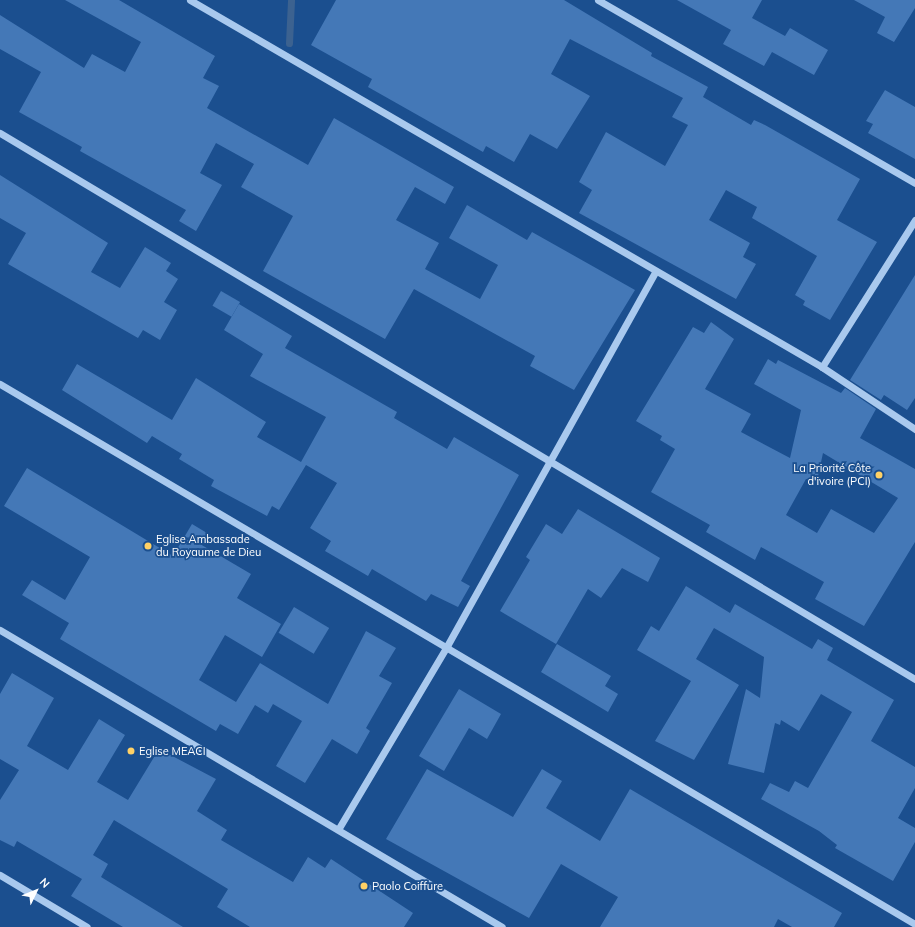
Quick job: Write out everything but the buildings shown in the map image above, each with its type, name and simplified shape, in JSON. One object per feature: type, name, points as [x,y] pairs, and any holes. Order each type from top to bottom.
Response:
[{"type":"street","points":[[190,0],[655,272],[822,367],[915,429]]},
{"type":"street","points":[[598,0],[915,183]]},
{"type":"street","points":[[0,133],[550,459],[915,679]]},
{"type":"street","points":[[822,367],[915,220]]},
{"type":"street","points":[[339,828],[447,646],[655,272]]},
{"type":"street","points":[[0,384],[447,646],[915,924]]},
{"type":"street","points":[[0,630],[339,828],[502,927]]},
{"type":"street","points":[[0,875],[87,927]]},
{"type":"waterway","points":[[289,43],[291,0]]},
{"type":"place","name":"La Priorité Côte d'ivoire (PCI)","points":[[879,475]]},
{"type":"place","name":"Eglise Ambassade du Royaume de Dieu","points":[[148,546]]},
{"type":"place","name":"Eglise MEACI","points":[[131,751]]},
{"type":"place","name":"Paolo Coiffure","points":[[364,886]]}]
